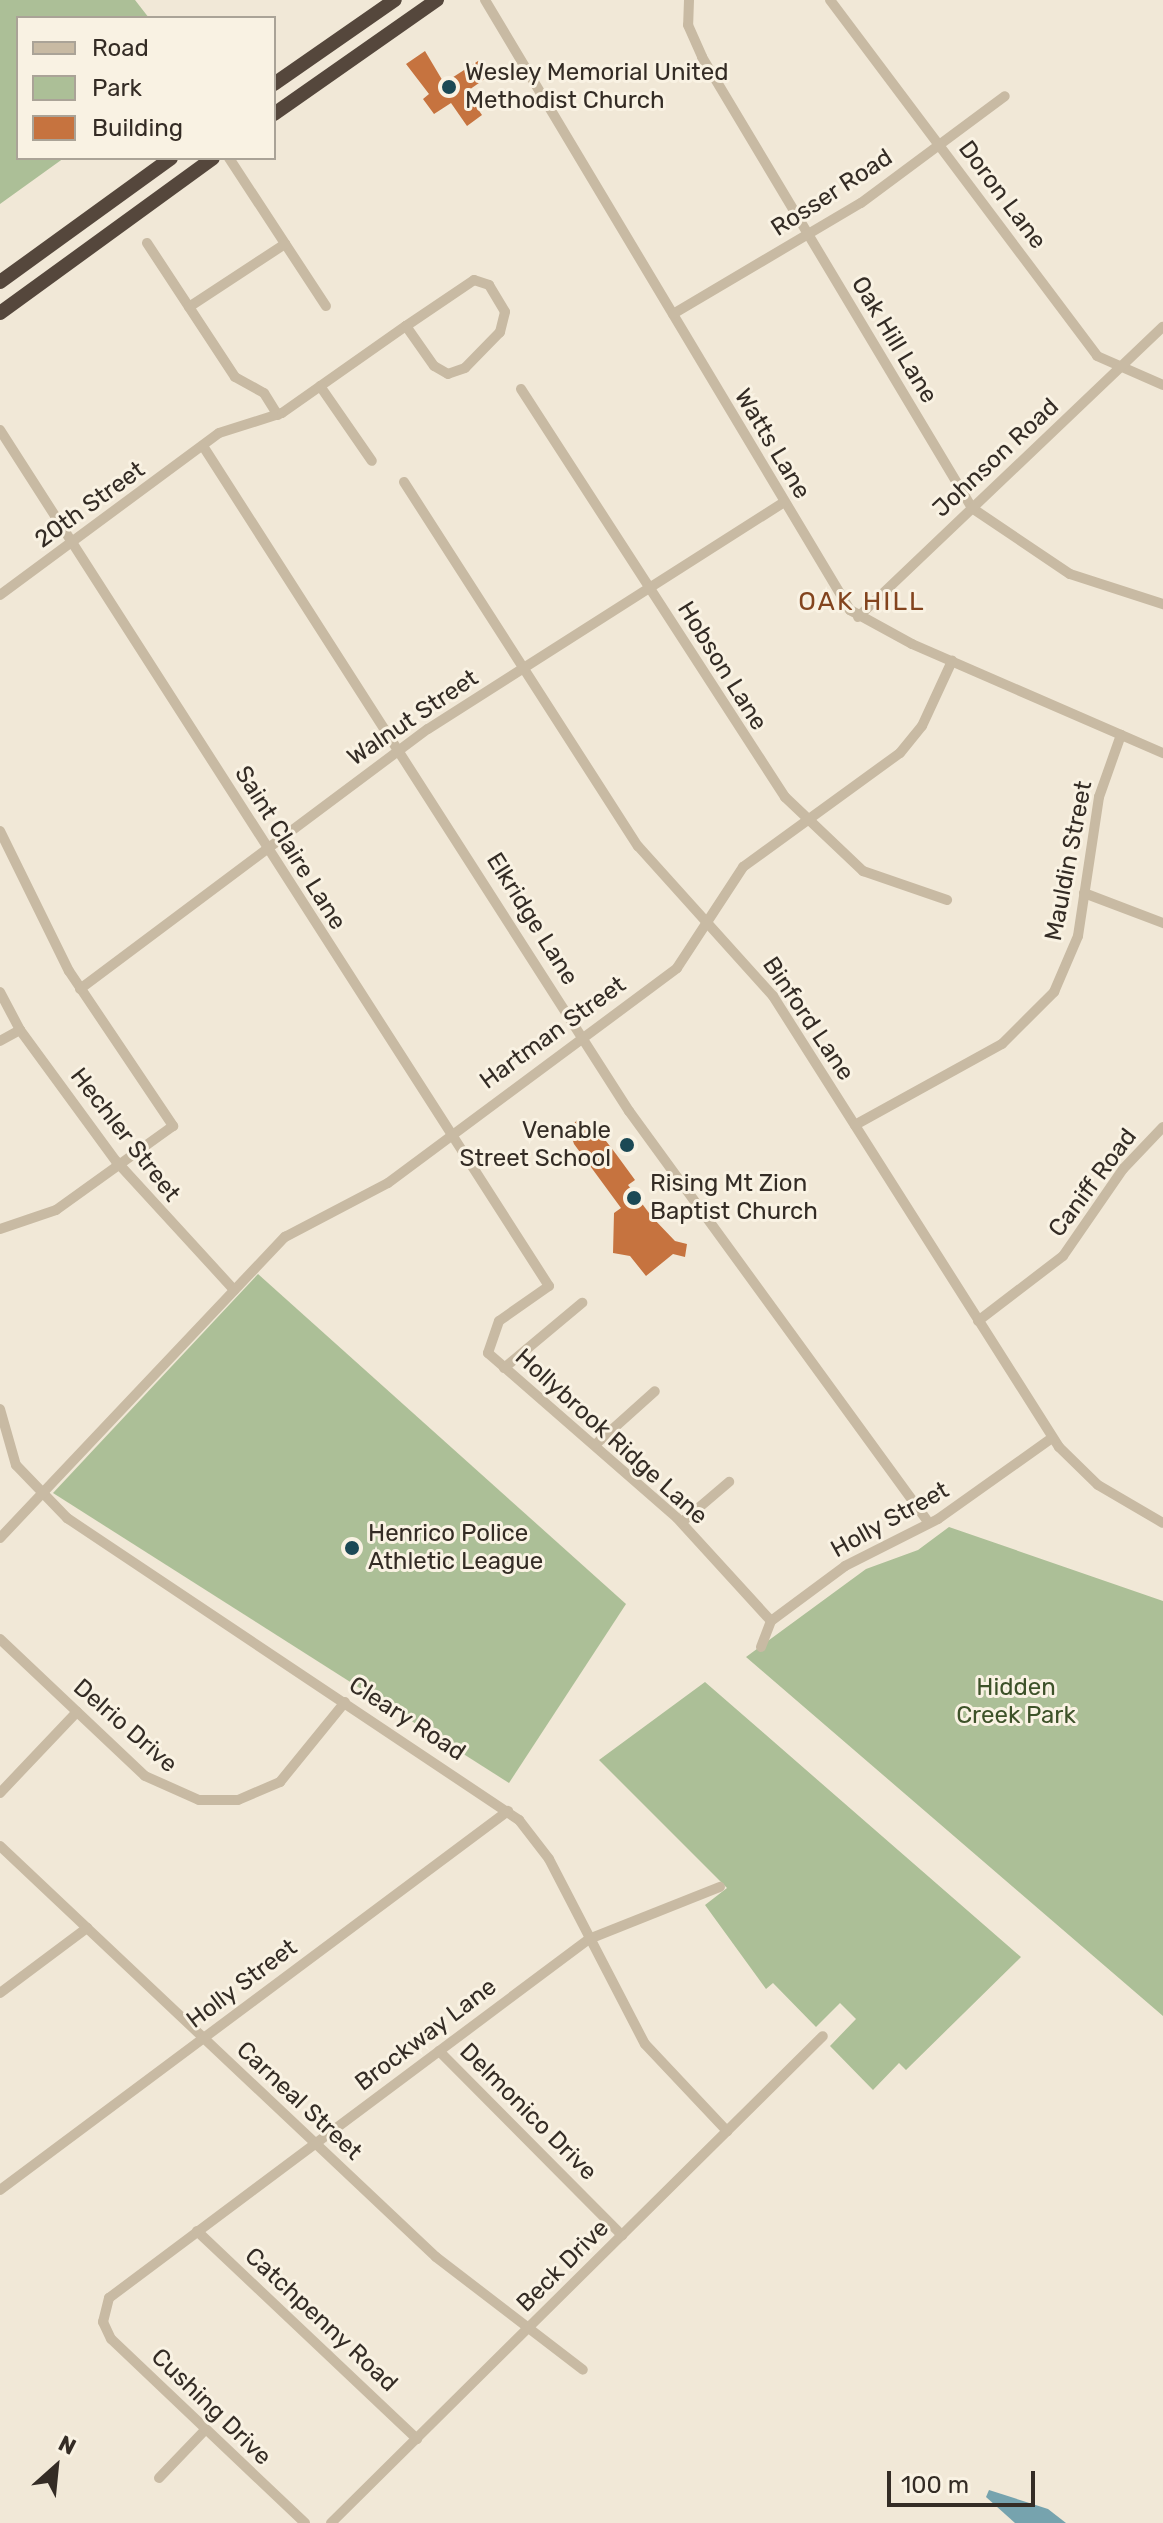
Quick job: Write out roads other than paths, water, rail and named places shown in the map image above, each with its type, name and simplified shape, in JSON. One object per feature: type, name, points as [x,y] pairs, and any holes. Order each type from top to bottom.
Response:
[{"type":"highway","points":[[276,83],[395,0]]},
{"type":"highway","points":[[276,113],[437,0]]},
{"type":"highway","points":[[0,282],[168,160]]},
{"type":"highway","points":[[0,313],[210,160]]},
{"type":"street","name":"Watts Lane","points":[[485,0],[784,502],[858,617]]},
{"type":"street","name":"Oak Hill Lane","points":[[689,0],[691,37],[972,508],[1070,574],[1163,604]]},
{"type":"street","name":"Doron Lane","points":[[830,0],[1097,356],[1163,385]]},
{"type":"street","name":"Rosser Road","points":[[673,314],[808,234],[940,145],[1005,96]]},
{"type":"street","points":[[230,160],[326,306]]},
{"type":"street","points":[[147,243],[235,377],[264,393],[278,415]]},
{"type":"street","points":[[189,307],[285,244]]},
{"type":"street","name":"20th Street","points":[[0,595],[224,430],[278,415],[406,326],[474,280],[489,285],[505,312],[500,332],[465,368],[448,374],[434,366],[406,326]]},
{"type":"street","name":"Johnson Road","points":[[858,617],[1163,327]]},
{"type":"street","points":[[320,386],[372,461]]},
{"type":"street","name":"Hobson Lane","points":[[521,389],[750,748],[805,819],[863,871],[947,900]]},
{"type":"street","name":"Saint Claire Lane","points":[[0,430],[449,1137],[549,1286]]},
{"type":"street","name":"Elkridge Lane","points":[[203,446],[629,1111],[926,1519]]},
{"type":"street","name":"Binford Lane","points":[[404,482],[638,846],[773,996],[1052,1438],[1098,1485],[1163,1523]]},
{"type":"street","name":"Walnut Street","points":[[80,989],[399,750],[784,502]]},
{"type":"street","points":[[858,617],[1163,753]]},
{"type":"street","name":"Hartman Street","points":[[0,1538],[234,1290],[301,1226],[366,1196],[449,1137],[581,1035],[677,968],[743,867],[805,819],[900,753],[922,726],[952,661]]},
{"type":"street","name":"Mauldin Street","points":[[855,1125],[1026,1025],[1069,962],[1084,893],[1099,797],[1121,735]]},
{"type":"street","points":[[0,831],[80,989],[173,1126],[116,1161],[56,1210],[0,1229]]},
{"type":"street","points":[[1084,893],[1163,923]]},
{"type":"street","name":"Hechler Street","points":[[0,992],[20,1030],[116,1161],[234,1290]]},
{"type":"street","points":[[0,1041],[20,1030]]},
{"type":"street","name":"Caniff Road","points":[[978,1321],[1063,1256],[1123,1169],[1163,1127]]},
{"type":"street","name":"Hollybrook Ridge Lane","points":[[549,1286],[491,1332],[488,1353],[682,1522],[771,1621]]},
{"type":"street","points":[[504,1368],[582,1303]]},
{"type":"street","points":[[596,1444],[655,1391]]},
{"type":"street","name":"Cleary Road","points":[[0,1409],[16,1465],[41,1494],[94,1539],[508,1811],[543,1849],[645,2044],[727,2131]]},
{"type":"street","name":"Holly Street","points":[[771,1621],[845,1566],[926,1519],[959,1506],[1052,1438]]},
{"type":"street","points":[[682,1522],[729,1482]]},
{"type":"street","points":[[761,1647],[771,1621]]},
{"type":"street","name":"Delrio Drive","points":[[0,1639],[156,1784],[217,1802],[248,1797],[280,1782],[345,1702]]},
{"type":"street","points":[[0,1793],[77,1712]]},
{"type":"street","name":"Holly Street","points":[[0,2190],[508,1811]]},
{"type":"street","name":"Carneal Street","points":[[0,1846],[436,2257],[583,2370]]},
{"type":"street","name":"Brockway Lane","points":[[103,2312],[118,2289],[589,1939],[720,1887]]},
{"type":"street","points":[[0,1993],[87,1928]]},
{"type":"street","name":"Beck Drive","points":[[331,2523],[823,2036]]},
{"type":"street","name":"Delmonico Drive","points":[[439,2051],[622,2235]]},
{"type":"street","name":"Catchpenny Road","points":[[197,2231],[417,2439]]},
{"type":"street","name":"Cushing Drive","points":[[103,2312],[111,2339],[305,2523]]},
{"type":"street","points":[[159,2478],[205,2430]]},
{"type":"water","points":[[989,2490],[1048,2509],[1066,2523],[1015,2523],[986,2497]]},
{"type":"place","name":"Wesley Memorial United Methodist Church","points":[[449,87]]},
{"type":"place","name":"Venable Street School","points":[[627,1145]]},
{"type":"place","name":"Rising Mt Zion Baptist Church","points":[[634,1198]]},
{"type":"place","name":"Henrico Police Athletic League","points":[[352,1548]]},
{"type":"district","name":"OAK HILL","points":[[862,602]]},
{"type":"park label","name":"Hidden Creek Park","points":[[1016,1702]]}]
